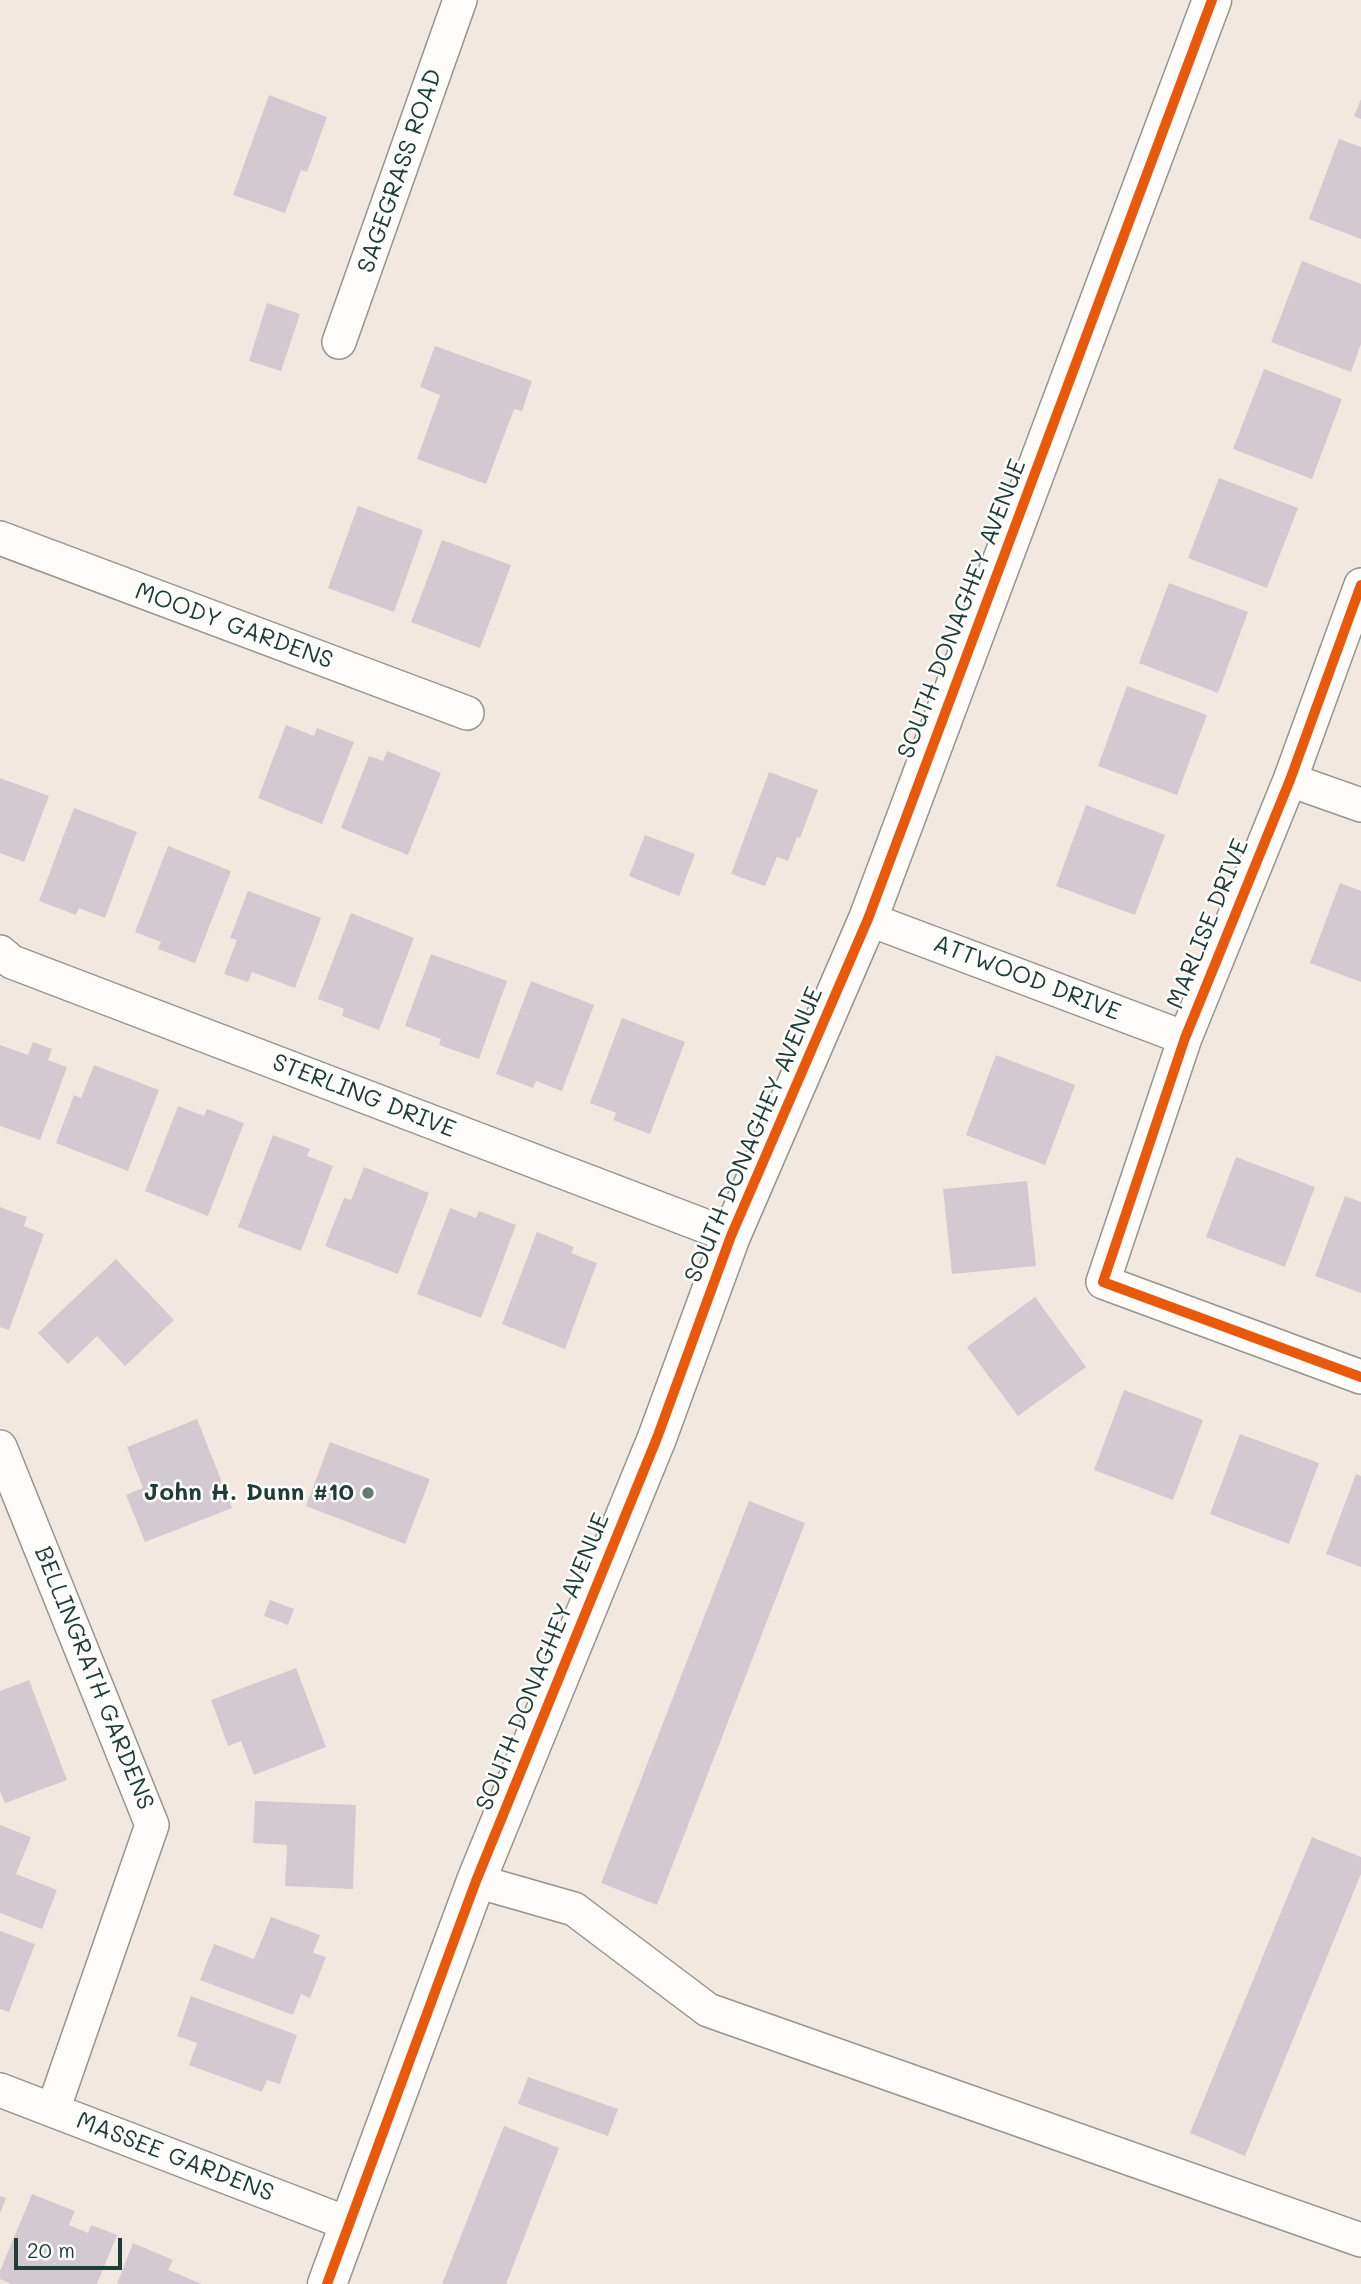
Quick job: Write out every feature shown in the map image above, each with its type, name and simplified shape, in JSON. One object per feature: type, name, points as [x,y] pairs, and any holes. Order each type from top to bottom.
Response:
[{"type":"street","name":"SAGEGRASS ROAD","points":[[339,342],[460,0]]},
{"type":"street","name":"SOUTH DONAGHEY AVENUE","points":[[327,2284],[476,1881],[657,1438],[731,1236],[868,919],[1212,0]]},
{"type":"street","name":"MOODY GARDENS","points":[[0,538],[467,713]]},
{"type":"street","name":"MARLISE DRIVE","points":[[1361,585],[1290,780],[1185,1038],[1103,1282],[1361,1377]]},
{"type":"street","points":[[1290,780],[1361,805]]},
{"type":"street","name":"ATTWOOD DRIVE","points":[[868,919],[1185,1038]]},
{"type":"street","name":"STERLING DRIVE","points":[[0,952],[12,962],[731,1236]]},
{"type":"street","name":"BELLINGRATH GARDENS","points":[[0,1447],[152,1825],[52,2110]]},
{"type":"street","points":[[476,1881],[574,1909],[708,2010],[1361,2239]]},
{"type":"street","name":"MASSEE GARDENS","points":[[0,2090],[349,2224]]},
{"type":"building","points":[[269,95],[327,117],[307,172],[301,170],[285,213],[233,195]]},
{"type":"building","points":[[1361,99],[1361,119],[1354,116]]},
{"type":"building","points":[[1339,139],[1361,147],[1361,239],[1309,219]]},
{"type":"building","points":[[1302,261],[1361,284],[1361,344],[1351,372],[1271,342]]},
{"type":"building","points":[[267,303],[300,314],[281,371],[249,361]]},
{"type":"building","points":[[435,346],[532,381],[522,411],[514,409],[486,484],[417,459],[440,395],[420,387]]},
{"type":"building","points":[[1264,369],[1342,399],[1312,479],[1233,449]]},
{"type":"building","points":[[1219,478],[1298,508],[1267,588],[1188,558]]},
{"type":"building","points":[[358,506],[423,530],[394,612],[328,588]]},
{"type":"building","points":[[442,540],[511,565],[480,648],[411,622]]},
{"type":"building","points":[[1169,583],[1248,612],[1218,693],[1139,663]]},
{"type":"building","points":[[1127,686],[1207,715],[1177,795],[1098,766]]},
{"type":"building","points":[[286,725],[314,736],[317,728],[354,742],[322,824],[258,798]]},
{"type":"building","points":[[387,751],[441,773],[408,855],[341,828],[369,756],[383,761]]},
{"type":"building","points":[[769,772],[818,790],[800,838],[797,837],[788,861],[777,857],[765,886],[731,874]]},
{"type":"building","points":[[0,778],[49,796],[24,862],[0,853]]},
{"type":"building","points":[[1086,805],[1165,835],[1135,915],[1056,886]]},
{"type":"building","points":[[74,808],[137,832],[105,918],[79,908],[76,915],[39,901]]},
{"type":"building","points":[[645,835],[695,854],[679,896],[629,876]]},
{"type":"building","points":[[168,846],[231,871],[195,963],[158,949],[161,942],[135,932]]},
{"type":"building","points":[[1340,883],[1361,891],[1361,982],[1310,963]]},
{"type":"building","points":[[248,891],[321,918],[295,988],[252,972],[248,982],[224,974],[237,940],[230,938]]},
{"type":"building","points":[[351,913],[414,938],[379,1030],[342,1016],[344,1009],[318,999]]},
{"type":"building","points":[[431,954],[507,981],[479,1059],[439,1045],[441,1039],[405,1026]]},
{"type":"building","points":[[531,981],[594,1005],[562,1091],[536,1081],[533,1088],[496,1074]]},
{"type":"building","points":[[622,1018],[685,1042],[650,1134],[613,1120],[616,1113],[590,1103]]},
{"type":"building","points":[[33,1042],[52,1049],[48,1060],[67,1067],[40,1140],[0,1126],[0,1045],[28,1055]]},
{"type":"building","points":[[996,1055],[1075,1085],[1045,1165],[966,1135]]},
{"type":"building","points":[[94,1065],[159,1090],[128,1171],[56,1143],[74,1095],[81,1098]]},
{"type":"building","points":[[178,1106],[204,1116],[207,1109],[244,1123],[208,1216],[145,1191]]},
{"type":"building","points":[[273,1135],[310,1149],[307,1156],[333,1166],[301,1251],[238,1227]]},
{"type":"building","points":[[1236,1157],[1315,1187],[1285,1267],[1206,1237]]},
{"type":"building","points":[[364,1167],[429,1193],[398,1274],[325,1246],[344,1198],[351,1200]]},
{"type":"building","points":[[1027,1181],[1036,1266],[952,1274],[943,1189]]},
{"type":"building","points":[[1345,1196],[1361,1202],[1361,1293],[1315,1276]]},
{"type":"building","points":[[0,1207],[27,1217],[24,1226],[44,1234],[9,1330],[0,1327]]},
{"type":"building","points":[[450,1208],[476,1218],[479,1211],[516,1225],[481,1318],[417,1294]]},
{"type":"building","points":[[537,1232],[574,1247],[571,1253],[597,1263],[565,1349],[502,1324]]},
{"type":"building","points":[[116,1259],[174,1320],[125,1366],[97,1336],[68,1364],[38,1333]]},
{"type":"building","points":[[1035,1297],[1086,1367],[1018,1416],[967,1347]]},
{"type":"building","points":[[1124,1390],[1203,1420],[1173,1500],[1094,1470]]},
{"type":"building","points":[[197,1419],[232,1508],[145,1542],[126,1495],[143,1488],[127,1447]]},
{"type":"building","points":[[1240,1434],[1319,1463],[1289,1544],[1210,1514]]},
{"type":"building","name":"John H. Dunn #10","points":[[330,1442],[430,1479],[405,1544],[306,1506]]},
{"type":"building","points":[[1356,1474],[1361,1476],[1361,1567],[1326,1554]]},
{"type":"building","points":[[749,1501],[805,1523],[657,1905],[601,1883]]},
{"type":"building","points":[[270,1600],[294,1609],[288,1625],[264,1616]]},
{"type":"building","points":[[296,1668],[326,1747],[254,1775],[241,1741],[228,1746],[211,1700]]},
{"type":"building","points":[[29,1680],[67,1780],[5,1803],[0,1791],[0,1691]]},
{"type":"building","points":[[255,1801],[356,1805],[353,1889],[285,1886],[287,1845],[253,1843]]},
{"type":"building","points":[[0,1825],[31,1837],[16,1874],[57,1890],[42,1929],[0,1913]]},
{"type":"building","points":[[1312,1837],[1361,1857],[1361,1874],[1245,2156],[1190,2133]]},
{"type":"building","points":[[271,1917],[320,1935],[313,1953],[326,1957],[310,1998],[301,1994],[293,2015],[200,1980],[214,1944],[254,1959]]},
{"type":"building","points":[[0,1931],[35,1944],[9,2012],[0,2009]]},
{"type":"building","points":[[191,1996],[297,2035],[280,2084],[267,2080],[262,2092],[189,2065],[197,2043],[177,2036]]},
{"type":"building","points":[[528,2077],[618,2109],[608,2136],[518,2104]]},
{"type":"building","points":[[504,2126],[559,2148],[506,2284],[442,2284]]},
{"type":"building","points":[[32,2194],[75,2211],[69,2225],[88,2233],[91,2225],[117,2235],[97,2284],[11,2284],[0,2279],[0,2271]]},
{"type":"building","points":[[0,2196],[6,2198],[0,2213]]},
{"type":"building","points":[[133,2243],[173,2260],[168,2270],[202,2284],[117,2284]]},
{"type":"cycle path","points":[[327,2284],[476,1881],[657,1438],[731,1236],[868,919],[1212,0]]},
{"type":"cycle path","points":[[1361,585],[1290,780],[1185,1038],[1103,1282],[1361,1377]]},
{"type":"place","name":"John H. Dunn #10","points":[[368,1493]]}]
